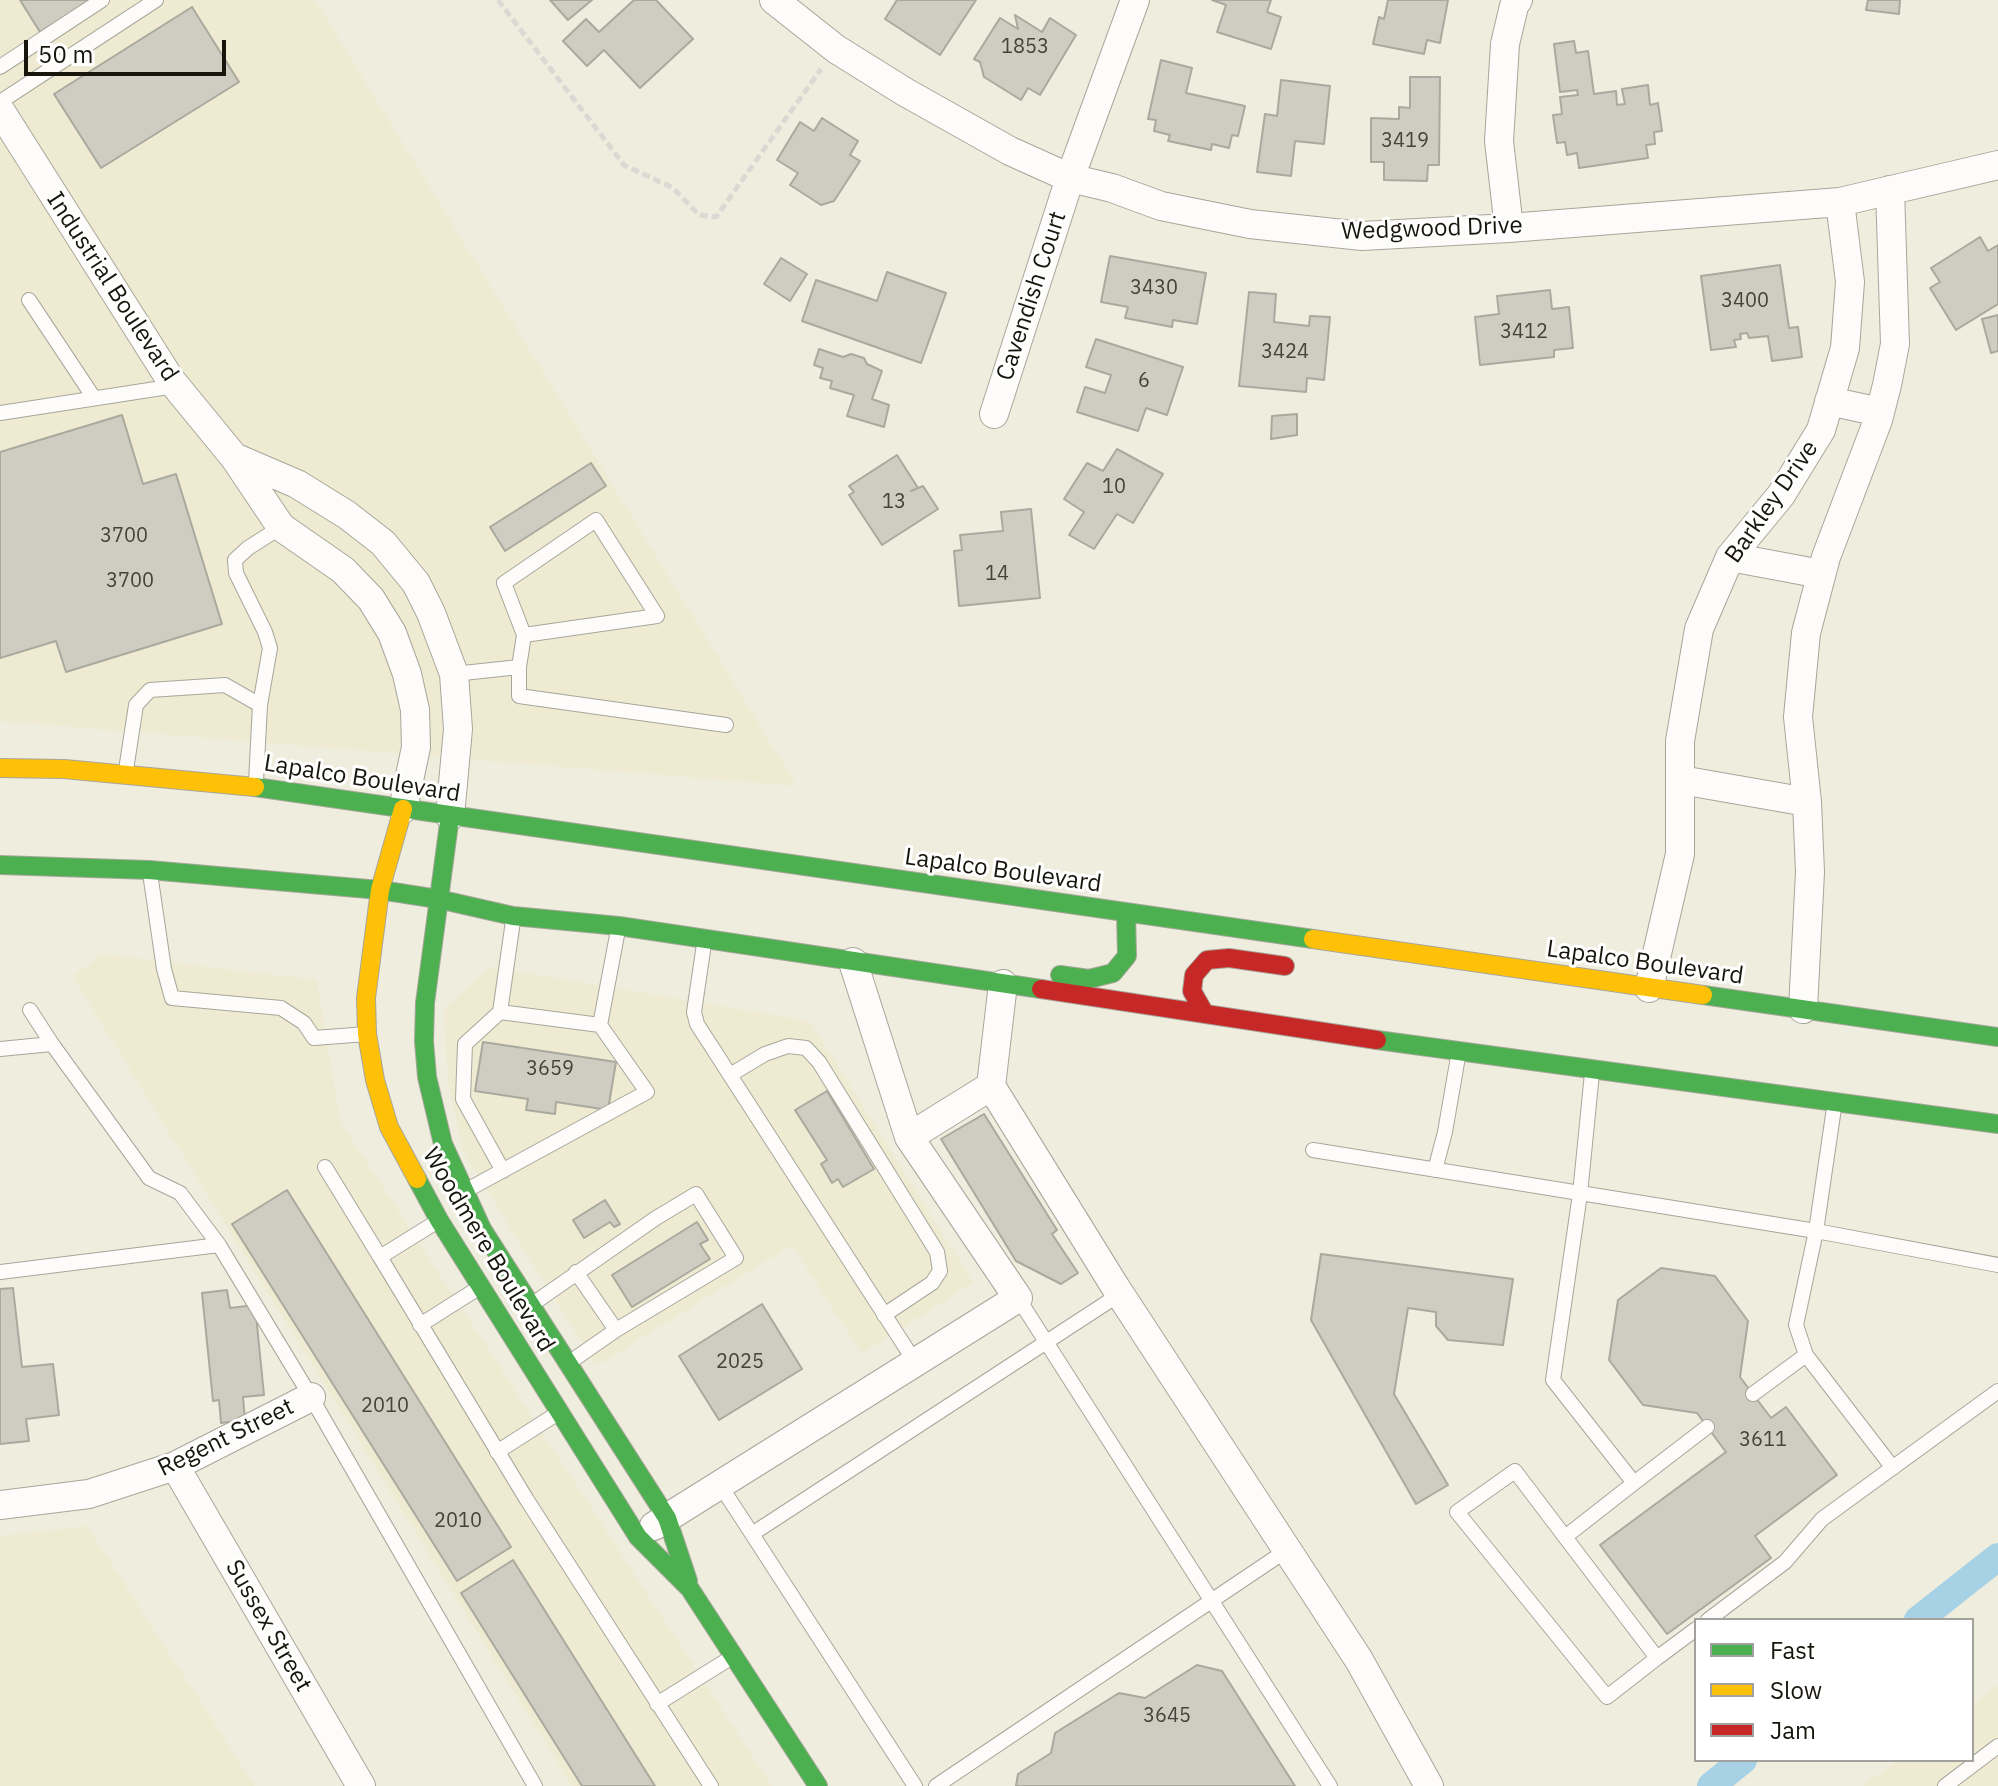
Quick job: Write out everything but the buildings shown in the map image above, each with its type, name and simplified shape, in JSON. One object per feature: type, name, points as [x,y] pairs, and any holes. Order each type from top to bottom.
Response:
[{"type":"main road","name":"Lapalco Boulevard","points":[[0,768],[125,774],[256,787],[1998,1037]]},
{"type":"main road","name":"Industrial Boulevard","points":[[380,890],[403,809]]},
{"type":"main road","name":"Industrial Boulevard","points":[[438,899],[450,816]]},
{"type":"main road","points":[[0,865],[149,870],[380,890],[513,916],[619,926],[752,946],[851,952],[1003,984],[1459,1052],[1998,1124]]},
{"type":"main road","name":"Woodmere Boulevard","points":[[380,890],[366,998],[367,1034],[375,1080],[389,1127],[439,1220],[503,1323],[555,1374],[573,1403],[667,1518],[690,1589]]},
{"type":"main road","name":"Woodmere Boulevard","points":[[438,899],[425,1003],[427,1077],[443,1144],[463,1192],[506,1270],[530,1306],[555,1374],[573,1403],[638,1537],[690,1589],[818,1786]]},
{"type":"main road","points":[[969,960],[1089,979],[1113,973],[1127,956],[1126,913]]},
{"type":"main road","points":[[1205,1014],[1192,991],[1194,975],[1207,960],[1229,958],[1303,969]]},
{"type":"main road","points":[[1439,978],[1501,967]]},
{"type":"street","name":"Wedgwood Drive","points":[[774,0],[836,49],[1010,151],[1070,178],[1112,188],[1161,206],[1250,224],[1362,236],[1509,228],[1840,202],[1998,165]]},
{"type":"street","name":"Cavendish Court","points":[[994,414],[1070,178],[1135,0]]},
{"type":"street","points":[[1509,228],[1499,141],[1505,44],[1518,0]]},
{"type":"street","name":"Industrial Boulevard","points":[[0,110],[175,386],[234,457],[281,527],[343,570],[371,599],[392,633],[407,674],[415,710],[416,747],[403,809]]},
{"type":"street","points":[[1803,1009],[1810,872],[1807,802],[1798,717],[1806,633],[1821,574],[1880,412],[1895,344],[1890,190]]},
{"type":"street","name":"Barkley Drive","points":[[1649,988],[1680,854],[1680,741],[1699,629],[1730,557],[1781,495],[1821,430],[1845,348],[1850,282],[1840,202]]},
{"type":"street","points":[[1829,401],[1880,412]]},
{"type":"street","name":"Industrial Boulevard","points":[[234,457],[297,484],[347,515],[383,543],[416,583],[454,674],[458,729],[450,816]]},
{"type":"street","points":[[1730,557],[1821,574]]},
{"type":"street","points":[[1681,780],[1807,802]]},
{"type":"street","points":[[638,1537],[1018,1298],[909,1137],[851,952]]},
{"type":"street","points":[[1003,984],[991,1086],[1120,1294],[1359,1660],[1429,1786]]},
{"type":"street","points":[[909,1137],[991,1086]]},
{"type":"street","name":"Regent Street","points":[[0,1505],[89,1494],[175,1466],[311,1397]]},
{"type":"street","name":"Sussex Street","points":[[175,1466],[361,1786]]},
{"type":"lane","points":[[0,67],[102,0]]},
{"type":"lane","points":[[0,102],[156,0]]},
{"type":"lane","points":[[29,300],[94,398]]},
{"type":"lane","points":[[0,413],[175,386]]},
{"type":"lane","points":[[524,635],[657,616],[596,520],[504,583],[524,635],[519,696],[726,725]]},
{"type":"lane","points":[[256,787],[260,705],[270,648],[236,573],[235,560],[281,527]]},
{"type":"lane","points":[[454,674],[519,667]]},
{"type":"lane","points":[[125,774],[136,705],[150,690],[225,685],[260,705]]},
{"type":"lane","points":[[149,870],[164,969],[172,998],[281,1008],[304,1023],[314,1038],[367,1034]]},
{"type":"lane","points":[[503,1171],[463,1099],[465,1044],[500,1012],[513,916]]},
{"type":"lane","points":[[463,1192],[647,1092],[600,1025],[619,926]]},
{"type":"lane","points":[[704,940],[694,1012],[697,1024],[915,1362]]},
{"type":"lane","points":[[30,1010],[149,1178],[180,1193],[219,1245],[311,1397],[535,1786]]},
{"type":"lane","points":[[500,1012],[600,1025]]},
{"type":"lane","points":[[0,1049],[52,1044]]},
{"type":"lane","points":[[730,1075],[765,1054],[788,1046],[806,1048],[814,1055],[937,1252],[940,1271],[932,1283],[884,1315]]},
{"type":"lane","points":[[1435,1170],[1459,1052]]},
{"type":"lane","points":[[1592,1069],[1580,1194],[1553,1380],[1634,1483]]},
{"type":"lane","points":[[1835,1104],[1816,1231],[1796,1325],[1806,1355],[1893,1468]]},
{"type":"lane","points":[[1313,1150],[1816,1231],[1998,1265]]},
{"type":"lane","points":[[325,1167],[497,1452],[711,1786]]},
{"type":"lane","points":[[503,1323],[696,1194],[736,1258],[616,1330],[555,1374]]},
{"type":"lane","points":[[380,1257],[439,1220]]},
{"type":"lane","points":[[0,1272],[219,1245]]},
{"type":"lane","points":[[420,1325],[506,1270]]},
{"type":"lane","points":[[576,1272],[616,1330]]},
{"type":"lane","points":[[752,1534],[1120,1294]]},
{"type":"lane","points":[[1018,1298],[1330,1786]]},
{"type":"lane","points":[[1753,1394],[1806,1355]]},
{"type":"lane","points":[[1711,1618],[1785,1562],[1822,1519],[1998,1391]]},
{"type":"lane","points":[[497,1452],[573,1403]]},
{"type":"lane","points":[[1565,1537],[1707,1427]]},
{"type":"lane","points":[[1657,1658],[1515,1471],[1457,1512],[1607,1697],[1694,1630]]},
{"type":"lane","points":[[720,1485],[915,1786]]},
{"type":"lane","points":[[936,1786],[1287,1550]]},
{"type":"lane","points":[[657,1704],[734,1656]]},
{"type":"lane","points":[[1945,1786],[1998,1746]]},
{"type":"path","points":[[498,0],[624,165],[673,188],[699,215],[716,217],[836,49]]},
{"type":"shaded area","points":[[0,0],[315,0],[797,786],[0,721]]},
{"type":"shaded area","points":[[101,954],[317,980],[340,1121],[772,1786],[572,1786],[73,977]]},
{"type":"shaded area","points":[[490,967],[810,1021],[973,1282],[862,1354],[792,1245],[596,1366],[463,1152],[448,1081],[444,1008]]},
{"type":"shaded area","points":[[87,1526],[255,1786],[0,1786],[0,1536]]},
{"type":"shaded area","points":[[1998,1685],[1998,1786],[1863,1786],[1895,1762],[1974,1762],[1974,1703]]},
{"type":"waterway","points":[[1921,1618],[1998,1557]]},
{"type":"waterway","points":[[1711,1786],[1741,1762]]},
{"type":"traffic: fast","points":[[255,787],[1313,939]]},
{"type":"traffic: fast","points":[[450,816],[425,1003],[424,1041],[427,1077],[443,1144],[482,1229],[667,1518],[688,1581]]},
{"type":"traffic: fast","points":[[0,865],[149,870],[380,890],[513,916],[619,926],[1041,989]]},
{"type":"traffic: fast","points":[[1060,975],[1089,979],[1113,973],[1127,956],[1126,913]]},
{"type":"traffic: fast","points":[[1703,995],[1998,1037]]},
{"type":"traffic: fast","points":[[1377,1040],[1998,1124]]},
{"type":"traffic: fast","points":[[417,1179],[439,1220],[638,1537],[690,1589],[818,1786]]},
{"type":"traffic: slow","points":[[0,768],[64,769],[255,787]]},
{"type":"traffic: slow","points":[[403,809],[380,890],[366,998],[367,1034],[375,1080],[389,1127],[417,1179]]},
{"type":"traffic: slow","points":[[1313,939],[1703,995]]},
{"type":"traffic: jam","points":[[1205,1014],[1192,991],[1194,975],[1207,960],[1229,958],[1285,966]]},
{"type":"traffic: jam","points":[[1041,989],[1377,1040]]}]
